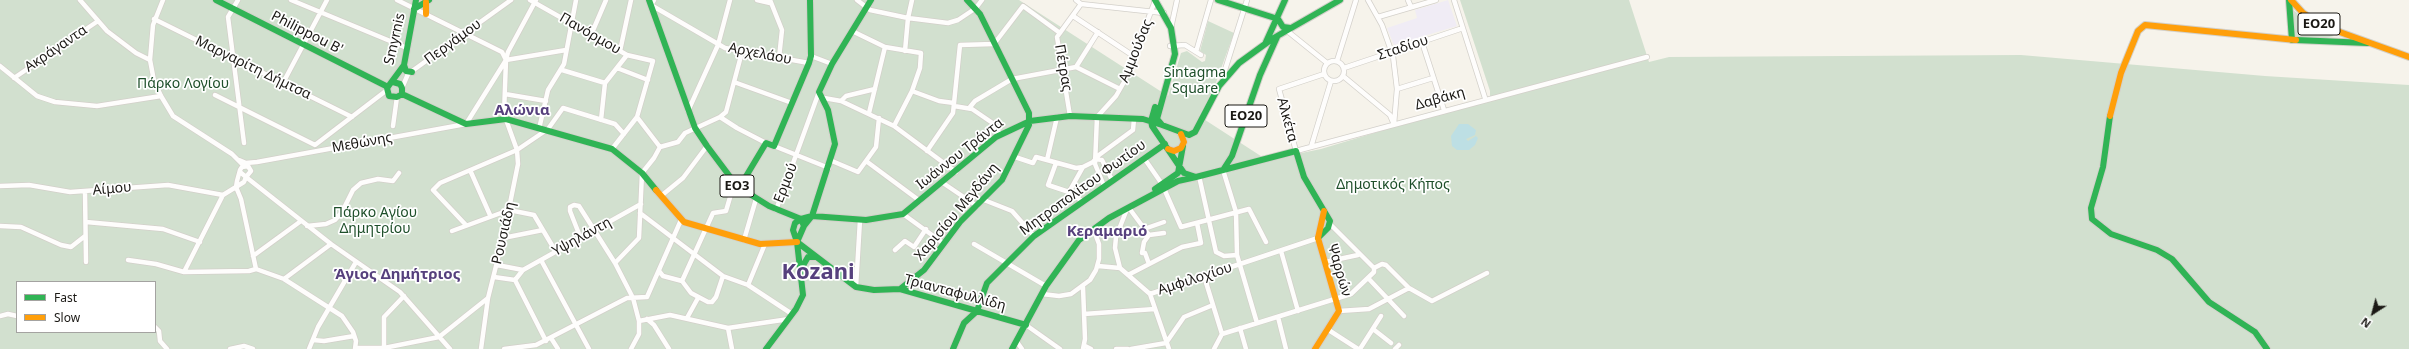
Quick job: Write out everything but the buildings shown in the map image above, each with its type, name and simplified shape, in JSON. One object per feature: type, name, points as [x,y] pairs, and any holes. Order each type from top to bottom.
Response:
[{"type":"main road","name":"Philippou B'","points":[[216,0],[387,88],[391,97],[400,93]]},
{"type":"main road","name":"Smyrnis","points":[[387,88],[404,66],[416,0]]},
{"type":"main road","points":[[737,186],[742,184],[766,143],[774,146],[809,63],[811,56],[810,0]]},
{"type":"main road","points":[[797,242],[804,226],[812,216],[832,161],[835,144],[824,98],[819,92],[832,64],[871,0]]},
{"type":"main road","points":[[967,0],[976,8],[1029,113],[1030,120]]},
{"type":"main road","points":[[1156,0],[1171,28],[1172,45],[1173,67],[1157,118],[1162,125]]},
{"type":"main road","points":[[1218,0],[1278,20],[1283,27],[1288,29]]},
{"type":"main road","points":[[1272,39],[1285,0]]},
{"type":"main road","name":"ΕΟ20","points":[[1166,146],[1167,134],[1179,132],[1189,135],[1195,132],[1226,76],[1258,47],[1340,0]]},
{"type":"main road","points":[[2290,0],[2292,40]]},
{"type":"main road","name":"ΕΟ20","points":[[2290,0],[2316,22],[2368,43],[2409,57]]},
{"type":"main road","points":[[414,9],[427,1]]},
{"type":"main road","points":[[426,14],[427,1]]},
{"type":"main road","name":"ΕΟ3","points":[[651,2],[688,111],[695,128],[707,146],[737,186],[776,210],[801,219]]},
{"type":"main road","points":[[1164,14],[1172,45],[1169,67],[1151,121],[1180,169],[1188,175],[1197,176]]},
{"type":"main road","points":[[1265,43],[1278,20]]},
{"type":"main road","points":[[2267,349],[2255,332],[2223,313],[2209,302],[2172,259],[2157,250],[2102,229],[2092,219],[2091,208],[2103,166],[2114,96],[2140,27],[2145,25],[2156,24],[2292,40],[2368,43]]},
{"type":"main road","name":"ΕΟ20","points":[[1223,170],[1232,156],[1260,76],[1278,35]]},
{"type":"main road","name":"ΕΟ20","points":[[1260,76],[1266,51],[1272,39]]},
{"type":"main road","points":[[1258,47],[1264,48],[1266,51]]},
{"type":"main road","points":[[404,66],[406,70],[412,72]]},
{"type":"main road","points":[[393,82],[400,84],[400,93],[466,124],[506,119],[548,129],[612,149],[642,173],[681,220],[744,240],[765,244],[797,242]]},
{"type":"main road","name":"Ιωάννου Τράντα","points":[[812,216],[860,220],[903,214],[956,172],[1000,134],[1030,120],[1070,116],[1134,119],[1151,121],[1179,132]]},
{"type":"main road","name":"Χαρισίου Μεγδάνη","points":[[900,289],[924,270],[960,222],[984,200],[1002,180],[1015,157],[1030,120]]},
{"type":"main road","points":[[1012,349],[1046,286],[1075,244],[1093,228],[1142,200],[1177,175],[1180,169],[1184,138],[1179,132]]},
{"type":"main road","points":[[1166,146],[1176,151],[1183,146]]},
{"type":"main road","name":"Μητροπολίτου Φωτίου","points":[[977,311],[987,283],[1034,236],[1144,158],[1166,146]]},
{"type":"main road","name":"Δαβάκη","points":[[1162,186],[1180,180],[1296,151]]},
{"type":"main road","name":"Ψαρρών","points":[[1296,151],[1304,177],[1330,224]]},
{"type":"main road","points":[[1232,156],[1234,164],[1240,166]]},
{"type":"main road","name":"Ψαρρών","points":[[1324,211],[1318,238],[1339,311]]},
{"type":"main road","points":[[766,349],[791,316],[803,295],[801,269],[793,226],[801,219],[812,216]]},
{"type":"main road","points":[[801,219],[804,226]]},
{"type":"main road","points":[[1318,238],[1330,224]]},
{"type":"main road","name":"Τριανταφυλλίδη","points":[[797,242],[856,287],[874,290],[900,289],[1026,325]]},
{"type":"main road","points":[[801,269],[808,257],[815,256]]},
{"type":"main road","points":[[953,349],[967,319],[967,312],[964,307]]},
{"type":"main road","points":[[967,319],[977,311]]},
{"type":"main road","points":[[1315,349],[1339,311]]},
{"type":"street","points":[[80,0],[107,31],[136,53],[150,60]]},
{"type":"street","points":[[163,0],[154,19],[150,60],[154,81],[161,96],[171,114],[177,120],[239,160],[249,174],[251,182]]},
{"type":"street","points":[[238,0],[228,17],[244,142]]},
{"type":"street","points":[[291,0],[320,14],[407,48]]},
{"type":"street","points":[[283,83],[327,0]]},
{"type":"street","points":[[397,0],[502,52],[508,52]]},
{"type":"street","name":"Περγάμου","points":[[400,93],[406,76],[511,0]]},
{"type":"street","name":"Πανόρμου","points":[[530,0],[536,1],[572,24],[627,55],[652,61],[648,80]]},
{"type":"street","points":[[537,137],[551,85],[562,70],[576,0]]},
{"type":"street","points":[[591,35],[606,0]]},
{"type":"street","points":[[620,51],[631,0]]},
{"type":"street","points":[[688,111],[718,45],[730,0]]},
{"type":"street","points":[[757,0],[770,2],[782,30],[779,58]]},
{"type":"street","points":[[857,0],[866,8],[908,18],[950,22],[976,8],[982,0]]},
{"type":"street","points":[[905,51],[908,18],[912,0]]},
{"type":"street","points":[[1076,0],[1081,4],[1164,14]]},
{"type":"street","name":"Αμμούδας","points":[[1097,117],[1120,89],[1135,57],[1156,0]]},
{"type":"street","points":[[1171,28],[1177,0]]},
{"type":"street","points":[[1172,45],[1185,45],[1198,54],[1211,0]]},
{"type":"street","points":[[1226,76],[1224,73],[1247,0]]},
{"type":"street","points":[[1337,61],[1356,0]]},
{"type":"street","points":[[1368,0],[1378,17],[1392,52],[1397,89],[1394,124]]},
{"type":"street","points":[[1408,0],[1411,8]]},
{"type":"street","points":[[1378,17],[1436,0]]},
{"type":"street","points":[[1454,0],[1485,98]]},
{"type":"street","points":[[466,124],[506,60],[508,52],[536,1]]},
{"type":"street","name":"Αρχελάου","points":[[651,2],[718,45],[742,52],[809,63]]},
{"type":"street","name":"Πέτρας","points":[[1070,116],[1064,69],[1058,38],[1081,4]]},
{"type":"street","points":[[927,151],[953,113],[960,45],[994,44],[1023,6],[1060,33]]},
{"type":"street","points":[[1073,16],[1135,57]]},
{"type":"street","name":"Μαργαρίτη Δήμτσα","points":[[154,19],[352,117]]},
{"type":"street","name":"Ακράγαντα","points":[[14,78],[98,21]]},
{"type":"street","name":"Σταδίου","points":[[1344,68],[1463,28]]},
{"type":"street","points":[[1288,29],[1327,63]]},
{"type":"street","points":[[852,31],[885,47],[921,53],[920,68],[912,91],[894,126]]},
{"type":"street","points":[[1076,67],[1098,32]]},
{"type":"street","points":[[1422,42],[1444,110]]},
{"type":"street","points":[[869,113],[885,47]]},
{"type":"street","points":[[506,60],[566,50]]},
{"type":"street","points":[[502,52],[506,60]]},
{"type":"street","points":[[615,263],[639,238],[642,173],[654,158],[660,147],[678,142],[685,133],[720,116],[728,107],[742,52]]},
{"type":"street","points":[[601,120],[605,83],[627,55]]},
{"type":"street","points":[[811,56],[832,64]]},
{"type":"street","name":"Δαβάκη","points":[[1296,151],[1485,98],[1647,56]]},
{"type":"street","name":"Ρουσιάδη","points":[[481,349],[488,298],[497,265],[518,164],[517,150],[504,114],[506,60]]},
{"type":"street","points":[[1327,63],[1337,61]]},
{"type":"street","points":[[1331,81],[1338,80],[1343,76],[1344,68],[1337,61]]},
{"type":"street","points":[[1327,63],[1324,74],[1331,81]]},
{"type":"street","points":[[0,66],[37,96],[55,102],[97,106],[161,96]]},
{"type":"street","points":[[970,107],[975,101],[1012,79],[1076,67],[1120,89]]},
{"type":"street","points":[[612,149],[637,116],[648,80],[617,68]]},
{"type":"street","points":[[562,70],[605,83]]},
{"type":"street","name":"Αλκέτα","points":[[1296,151],[1279,89],[1324,74]]},
{"type":"street","points":[[1343,76],[1390,115],[1394,124]]},
{"type":"street","points":[[1397,89],[1433,78]]},
{"type":"street","points":[[1311,147],[1331,81]]},
{"type":"street","points":[[734,82],[792,103]]},
{"type":"street","points":[[215,95],[315,145],[387,88]]},
{"type":"street","points":[[841,101],[846,96],[875,89]]},
{"type":"street","points":[[912,91],[939,101],[970,107],[994,124],[1000,134]]},
{"type":"street","name":"Ερμού","points":[[776,210],[797,156],[819,92]]},
{"type":"street","points":[[393,126],[400,93]]},
{"type":"street","points":[[505,94],[546,101]]},
{"type":"street","points":[[824,98],[841,101],[894,126],[956,172]]},
{"type":"street","points":[[465,224],[433,190],[440,182],[517,150],[548,129],[563,108],[615,124],[624,134]]},
{"type":"street","points":[[637,116],[660,147]]},
{"type":"street","points":[[720,116],[737,128],[766,143]]},
{"type":"street","points":[[1047,160],[1057,117]]},
{"type":"street","points":[[1097,117],[1095,164],[1104,186]]},
{"type":"street","points":[[832,161],[858,172],[876,147],[879,118]]},
{"type":"street","points":[[1069,192],[1083,167],[1096,159],[1099,154],[1133,130],[1134,119]]},
{"type":"street","name":"Μεθώνης","points":[[239,160],[246,163],[257,162],[466,124]]},
{"type":"street","points":[[661,196],[683,178],[707,146]]},
{"type":"street","points":[[774,146],[829,168]]},
{"type":"street","points":[[1015,157],[1033,163],[1036,157],[1056,163],[1083,167]]},
{"type":"street","points":[[1144,158],[1162,186],[1181,227],[1251,209],[1266,242]]},
{"type":"street","points":[[1096,159],[1102,160],[1112,180]]},
{"type":"street","points":[[184,272],[223,195],[244,182],[257,162]]},
{"type":"street","points":[[866,162],[920,201]]},
{"type":"street","points":[[1056,163],[1048,185],[1069,192],[1082,201]]},
{"type":"street","points":[[244,166],[240,172],[236,187],[242,198],[256,269]]},
{"type":"street","points":[[470,170],[490,215]]},
{"type":"street","points":[[1223,170],[1236,212],[1237,255],[1257,323]]},
{"type":"street","points":[[240,172],[249,174]]},
{"type":"street","points":[[307,226],[326,224],[335,220],[358,185],[374,179],[393,181],[400,173]]},
{"type":"street","points":[[1197,176],[1209,219],[1216,252],[1224,256],[1237,255]]},
{"type":"street","points":[[244,182],[251,182],[331,244],[404,296],[450,349]]},
{"type":"street","points":[[942,183],[977,206]]},
{"type":"street","name":"Αίμου","points":[[0,186],[29,185],[61,191],[85,191],[168,185],[223,195]]},
{"type":"street","points":[[682,281],[715,211],[728,209],[731,194],[737,186]]},
{"type":"street","points":[[85,191],[86,262]]},
{"type":"street","points":[[744,240],[756,199]]},
{"type":"street","points":[[984,200],[1012,211],[1034,236]]},
{"type":"street","name":"Υψηλάντη","points":[[515,280],[523,270],[641,204]]},
{"type":"street","points":[[581,238],[570,211],[572,206],[579,206],[615,263],[633,298],[639,321],[637,339],[631,349]]},
{"type":"street","points":[[1164,233],[1149,234],[1128,208],[1116,236],[1115,248],[1120,268],[1150,294],[1169,349]]},
{"type":"street","points":[[452,231],[465,224],[509,210],[534,215],[556,252]]},
{"type":"street","points":[[640,213],[723,276],[748,286],[791,316]]},
{"type":"street","points":[[903,214],[926,229],[943,243]]},
{"type":"street","points":[[504,349],[549,340],[627,298],[647,297],[681,220]]},
{"type":"street","points":[[856,287],[860,220]]},
{"type":"street","points":[[253,256],[301,221]]},
{"type":"street","points":[[86,222],[163,229],[200,242]]},
{"type":"street","points":[[1144,229],[1164,222]]},
{"type":"street","points":[[1128,275],[1182,247],[1201,242],[1197,223]]},
{"type":"street","points":[[1330,224],[1358,255],[1374,268]]},
{"type":"street","points":[[0,226],[21,227],[61,245],[71,247],[85,236]]},
{"type":"street","points":[[1042,294],[1066,295],[1083,287],[1093,275],[1098,266],[1099,244],[1093,228]]},
{"type":"street","points":[[895,250],[905,241],[914,247],[926,229]]},
{"type":"street","points":[[503,238],[543,230]]},
{"type":"street","points":[[1149,234],[1144,242],[1142,253],[1145,253],[1149,264]]},
{"type":"street","name":"Αμφιλοχίου","points":[[1150,294],[1318,238]]},
{"type":"street","points":[[284,279],[331,244]]},
{"type":"street","points":[[748,286],[765,244]]},
{"type":"street","points":[[974,244],[1046,286]]},
{"type":"street","points":[[1281,251],[1298,311]]},
{"type":"street","points":[[1325,262],[1358,255]]},
{"type":"street","points":[[128,260],[156,264],[184,272],[250,272],[256,269],[284,279],[331,308],[347,321],[354,336],[355,349],[384,348],[439,337],[488,298]]},
{"type":"street","points":[[541,260],[575,326],[589,349]]},
{"type":"street","points":[[309,349],[356,262]]},
{"type":"street","points":[[1214,349],[1222,334],[1351,294],[1374,272],[1374,268],[1382,264],[1386,265],[1409,288],[1434,301],[1487,273]]},
{"type":"street","points":[[497,265],[523,270]]},
{"type":"street","points":[[1098,266],[1120,268]]},
{"type":"street","points":[[659,271],[663,276],[682,281],[691,293],[708,302],[714,300],[723,276]]},
{"type":"street","points":[[1204,276],[1222,334]]},
{"type":"street","points":[[494,277],[515,280],[549,340],[558,349]]},
{"type":"street","points":[[1368,278],[1404,316]]},
{"type":"street","points":[[1083,287],[1084,348],[1091,349]]},
{"type":"street","points":[[1339,311],[1369,309],[1389,300],[1409,288]]},
{"type":"street","points":[[384,348],[384,316],[404,296]]},
{"type":"street","points":[[687,318],[698,298]]},
{"type":"street","points":[[1131,349],[1166,343],[1184,317],[1213,305]]},
{"type":"street","points":[[1084,314],[1155,309]]},
{"type":"street","points":[[0,316],[8,314],[16,316]]},
{"type":"street","points":[[639,321],[670,315],[728,328],[791,316]]},
{"type":"street","points":[[1327,329],[1359,349],[1381,316]]},
{"type":"street","points":[[1278,317],[1286,349]]},
{"type":"street","points":[[647,319],[654,325],[669,349]]},
{"type":"street","points":[[1026,325],[1057,348]]},
{"type":"street","points":[[156,328],[159,331],[160,341],[167,349]]},
{"type":"street","points":[[728,328],[732,349]]},
{"type":"street","points":[[1240,328],[1246,349]]},
{"type":"street","points":[[1373,329],[1391,342]]},
{"type":"street","points":[[313,340],[324,341],[354,336]]},
{"type":"street","points":[[1016,342],[1022,349]]},
{"type":"street","points":[[540,343],[542,349]]},
{"type":"street","points":[[230,349],[244,346],[253,349]]},
{"type":"street","points":[[1116,349],[1128,349]]},
{"type":"shaded area","points":[[1448,0],[1457,26],[1394,45],[1387,28],[1417,18],[1415,10]]},
{"type":"green space","points":[[0,0],[1019,0],[1168,96],[1181,53],[1187,51],[1202,62],[1205,61],[1206,55],[1200,51],[1208,21],[1234,33],[1214,88],[1199,116],[1267,160],[1321,149],[1490,98],[1490,91],[1460,0],[1629,0],[1649,62],[1669,57],[2021,55],[2265,76],[2409,85],[2409,349],[0,349]]},
{"type":"green space","points":[[2293,10],[2314,26],[2334,36],[2316,40],[2295,38]]},
{"type":"water","points":[[1459,124],[1468,124],[1476,130],[1475,135],[1466,139],[1468,141],[1476,136],[1478,138],[1475,145],[1469,150],[1457,150],[1452,146],[1451,136]]},
{"type":"traffic: fast","points":[[216,0],[388,87]]},
{"type":"traffic: fast","points":[[393,82],[400,84],[402,88],[402,94],[397,97],[389,96],[387,88],[404,65],[416,0]]},
{"type":"traffic: fast","points":[[414,9],[429,0]]},
{"type":"traffic: fast","points":[[649,0],[695,128],[707,146],[737,186],[769,206],[801,219]]},
{"type":"traffic: fast","points":[[737,186],[742,183],[766,143],[774,146],[809,63],[811,56],[810,0]]},
{"type":"traffic: fast","points":[[812,216],[835,144],[828,110],[819,92],[832,64],[871,0]]},
{"type":"traffic: fast","points":[[900,289],[924,270],[960,222],[1002,180],[1029,125],[1029,113],[980,14],[967,0]]},
{"type":"traffic: fast","points":[[1155,0],[1171,28],[1175,54],[1157,119],[1162,125],[1189,135],[1195,132],[1219,86],[1239,63],[1272,39],[1340,0]]},
{"type":"traffic: fast","points":[[1218,0],[1278,19],[1283,27],[1290,28]]},
{"type":"traffic: fast","points":[[1266,42],[1285,0]]},
{"type":"traffic: fast","points":[[2289,0],[2292,40]]},
{"type":"traffic: fast","points":[[1155,107],[1151,121],[1152,126],[1184,173],[1196,177],[1223,170],[1232,156],[1260,75],[1277,37]]},
{"type":"traffic: fast","points":[[2296,40],[2367,43]]},
{"type":"traffic: fast","points":[[404,65],[406,71],[412,72]]},
{"type":"traffic: fast","points":[[402,94],[466,124],[506,119],[612,149],[642,173],[656,190]]},
{"type":"traffic: fast","points":[[801,219],[812,216],[866,220],[903,214],[996,137],[1030,121],[1070,116],[1143,119],[1162,125]]},
{"type":"traffic: fast","points":[[2110,116],[2103,167],[2091,208],[2092,219],[2111,234],[2157,250],[2172,259],[2209,302],[2255,332],[2267,349]]},
{"type":"traffic: fast","points":[[953,349],[964,323],[977,311],[987,283],[1034,236],[1165,144]]},
{"type":"traffic: fast","points":[[1155,189],[1178,173],[1183,146]]},
{"type":"traffic: fast","points":[[1223,170],[1296,151],[1304,177],[1330,221],[1328,228],[1318,238]]},
{"type":"traffic: fast","points":[[1012,349],[1046,286],[1079,240],[1109,218],[1178,181],[1196,177]]},
{"type":"traffic: fast","points":[[804,226],[812,216]]},
{"type":"traffic: fast","points":[[797,242],[804,226],[801,219]]},
{"type":"traffic: fast","points":[[766,349],[796,309],[803,295],[797,242],[793,230],[795,223],[801,219]]},
{"type":"traffic: fast","points":[[797,242],[856,287],[874,290],[900,289],[1026,325]]},
{"type":"traffic: fast","points":[[801,269],[808,257],[815,257]]},
{"type":"traffic: slow","points":[[2291,0],[2303,13],[2323,26],[2409,57]]},
{"type":"traffic: slow","points":[[426,2],[426,14]]},
{"type":"traffic: slow","points":[[2110,116],[2121,73],[2138,31],[2145,25],[2296,40]]},
{"type":"traffic: slow","points":[[1168,149],[1174,151],[1181,148],[1184,142],[1181,134]]},
{"type":"traffic: slow","points":[[656,190],[684,222],[760,244],[797,242]]},
{"type":"traffic: slow","points":[[1315,349],[1339,311],[1318,238],[1324,211]]},
{"type":"district","name":"Αλώνια","points":[[522,111]]},
{"type":"district","name":"Κεραμαριό","points":[[1107,232]]},
{"type":"district","name":"Kozani","points":[[818,273]]},
{"type":"district","name":"Άγιος Δημήτριος","points":[[397,275]]},
{"type":"park label","name":"Sintagma Square","points":[[1195,82]]},
{"type":"park label","name":"Πάρκο Λογίου","points":[[183,84]]},
{"type":"park label","name":"Δημοτικός Κήπος","points":[[1393,185]]},
{"type":"park label","name":"Πάρκο Αγίου Δημητρίου","points":[[375,222]]}]
